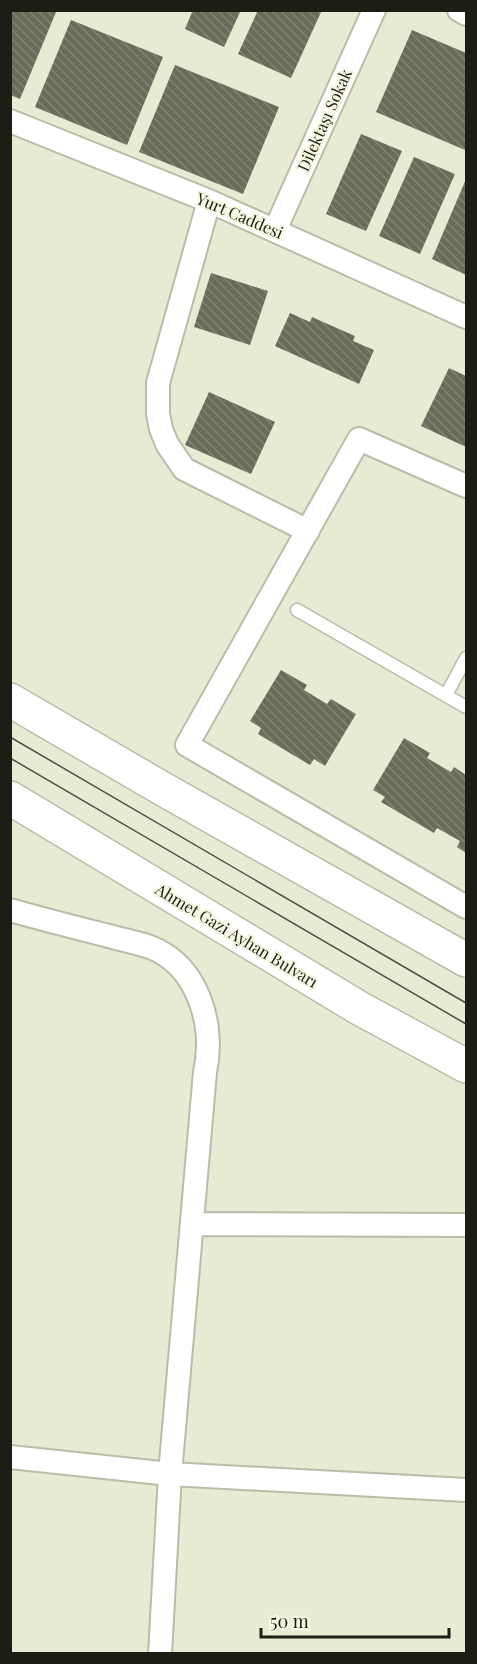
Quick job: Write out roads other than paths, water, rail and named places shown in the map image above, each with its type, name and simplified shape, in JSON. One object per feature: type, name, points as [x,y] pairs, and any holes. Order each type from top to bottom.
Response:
[{"type":"main road","points":[[10,700],[466,960]]},
{"type":"main road","name":"Ahmet Gazi Ayhan Bulvarı","points":[[10,798],[359,1008],[466,1066]]},
{"type":"street","name":"Dilektaşı Sokak","points":[[275,230],[374,10]]},
{"type":"street","points":[[459,10],[466,14]]},
{"type":"street","name":"Yurt Caddesi","points":[[10,122],[209,201],[466,317]]},
{"type":"street","points":[[209,201],[158,383],[158,414],[161,429],[167,444],[184,470],[308,531]]},
{"type":"street","points":[[466,486],[359,439],[187,745],[466,907]]},
{"type":"street","points":[[10,910],[151,948],[177,966],[196,991],[203,1006],[209,1039],[170,1474],[160,1653]]},
{"type":"street","points":[[192,1224],[466,1225]]},
{"type":"street","points":[[10,1457],[170,1474],[466,1490]]},
{"type":"lane","points":[[297,610],[466,706]]},
{"type":"lane","points":[[446,695],[466,658]]},
{"type":"tram line","points":[[10,737],[466,1003]]},
{"type":"tram line","points":[[10,758],[466,1024]]}]
